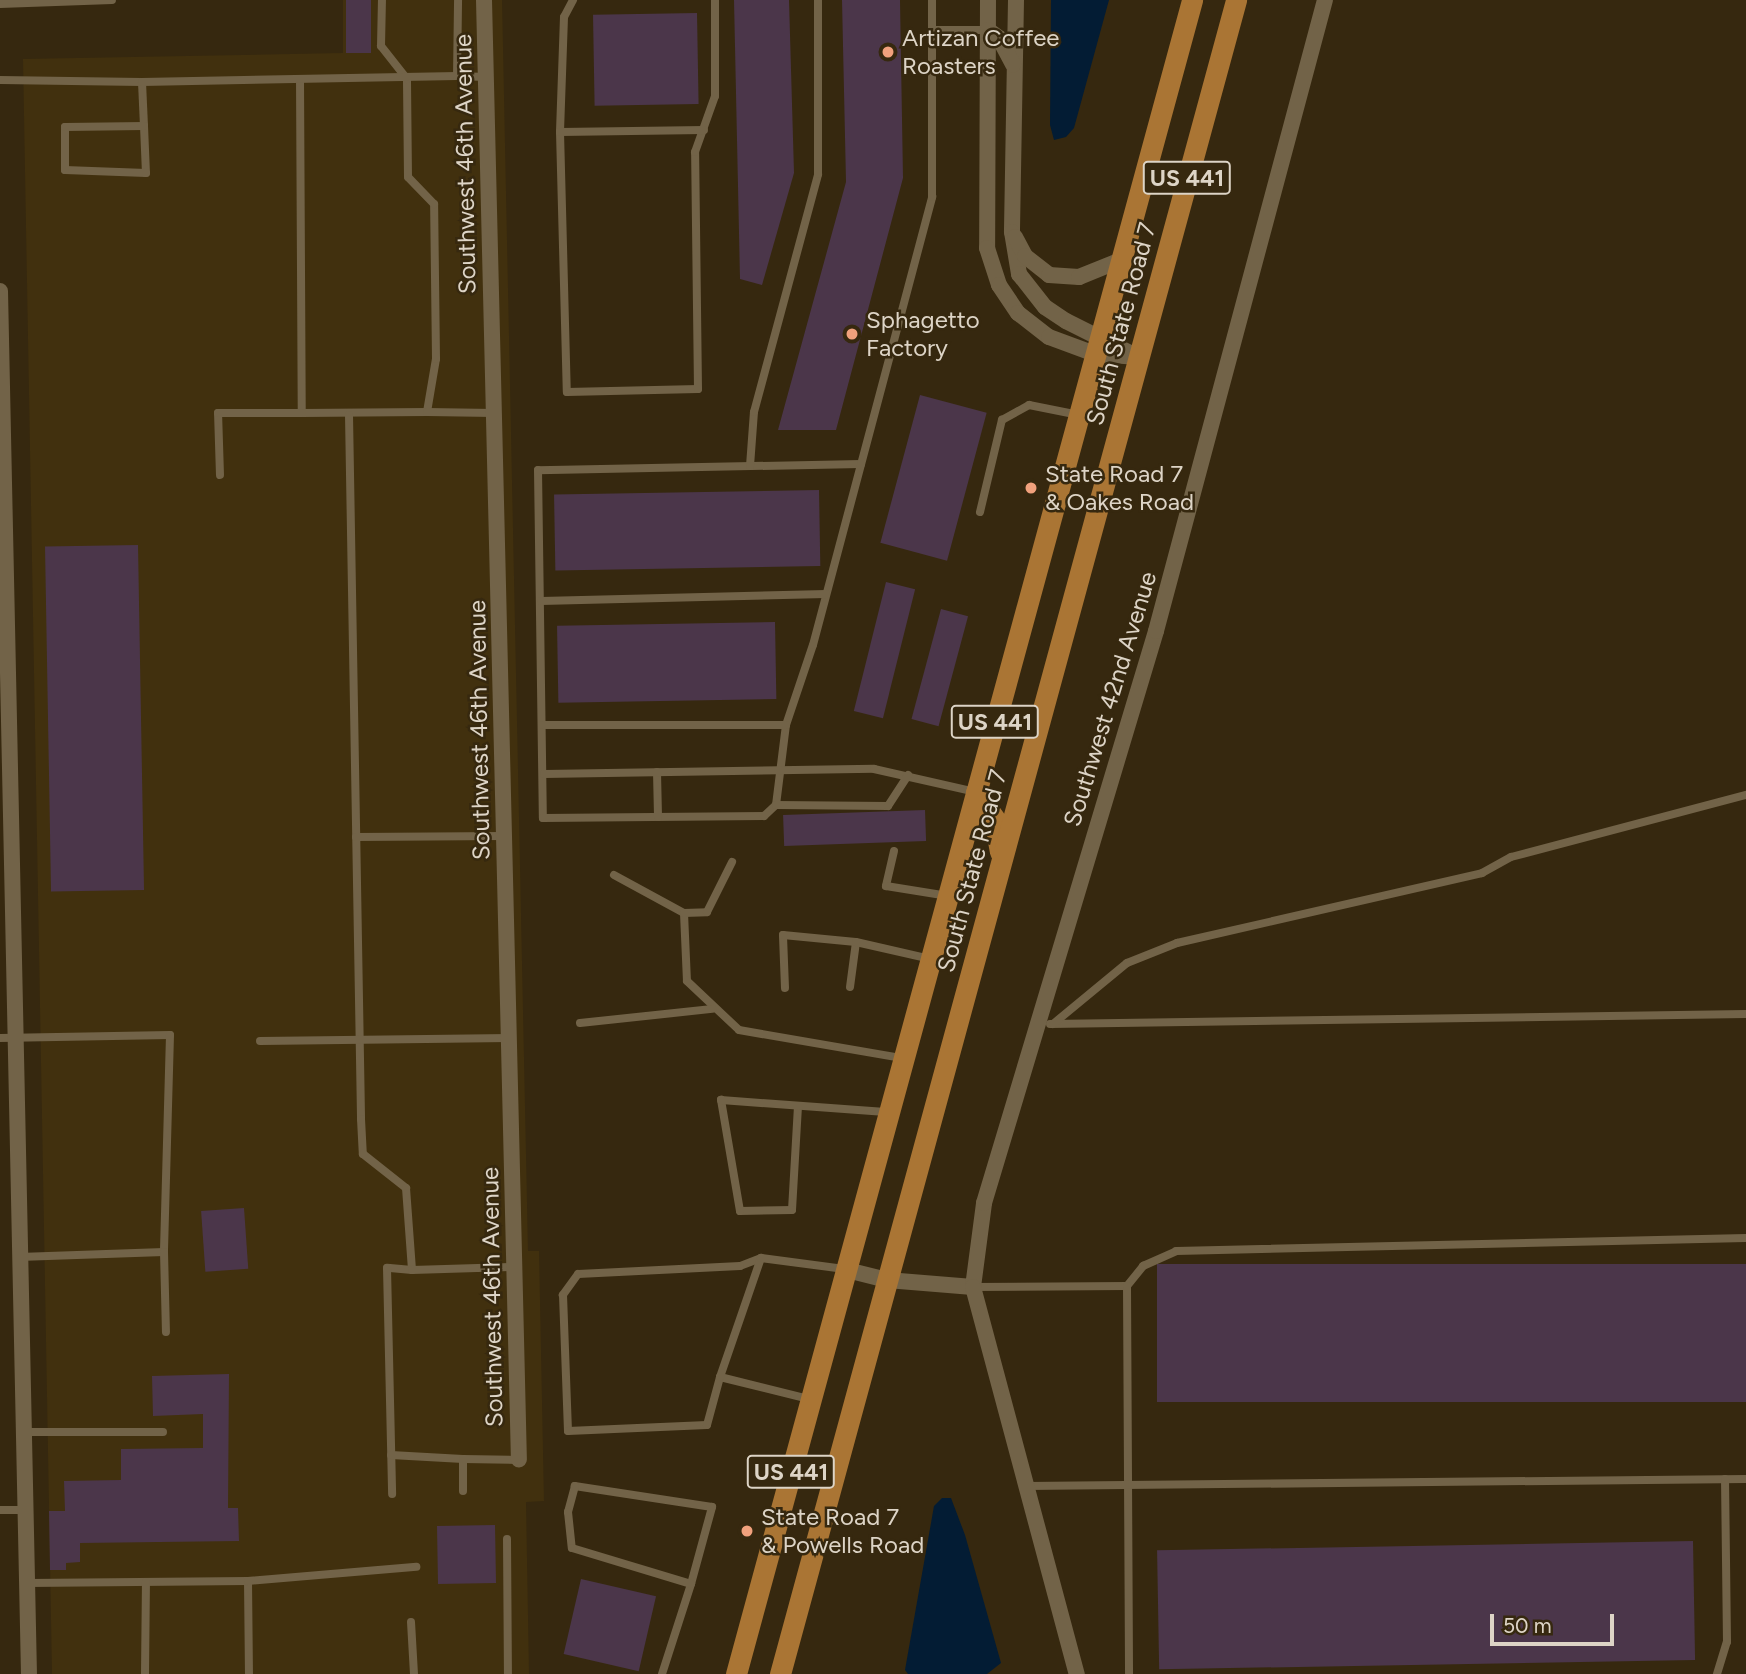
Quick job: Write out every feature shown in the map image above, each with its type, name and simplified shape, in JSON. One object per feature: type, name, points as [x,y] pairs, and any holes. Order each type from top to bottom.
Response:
[{"type":"main road","name":"South State Road 7","points":[[736,1674],[1192,0]]},
{"type":"main road","name":"South State Road 7","points":[[780,1674],[1236,0]]},
{"type":"main road","points":[[976,792],[994,817],[1001,864]]},
{"type":"street","name":"Southwest 46th Avenue","points":[[484,0],[519,1460]]},
{"type":"street","points":[[988,0],[987,248],[999,285],[1018,313],[1049,337],[1139,357]]},
{"type":"street","points":[[1016,0],[1012,232],[1014,258],[1029,290],[1097,346]]},
{"type":"street","name":"Southwest 42nd Avenue","points":[[973,1287],[984,1203],[1045,1024],[1156,631],[1325,0]]},
{"type":"street","points":[[988,30],[999,38],[1014,68]]},
{"type":"street","points":[[1012,232],[1025,256],[1049,275],[1079,277],[1121,260]]},
{"type":"street","points":[[0,291],[7,1038],[19,1257],[29,1674]]},
{"type":"street","points":[[847,1269],[887,1280],[973,1287],[1077,1674]]},
{"type":"lane","points":[[0,4],[112,0]]},
{"type":"lane","points":[[382,0],[381,46],[407,79],[408,177],[434,204],[436,359],[427,412]]},
{"type":"lane","points":[[457,76],[458,0]]},
{"type":"lane","points":[[573,0],[564,17],[560,132],[567,391],[698,389],[695,152],[715,96],[715,0]]},
{"type":"lane","points":[[750,466],[754,412],[818,174],[818,0]]},
{"type":"lane","points":[[861,464],[538,470],[543,817],[764,816],[776,804],[786,725],[826,594],[861,464],[932,197],[932,0]]},
{"type":"lane","points":[[933,30],[988,30]]},
{"type":"lane","points":[[0,80],[142,82],[486,76]]},
{"type":"lane","points":[[300,79],[302,412]]},
{"type":"lane","points":[[142,82],[144,126],[146,173],[65,170],[65,127],[144,126]]},
{"type":"lane","points":[[560,132],[704,130]]},
{"type":"lane","points":[[980,512],[1002,420],[1029,405],[1079,415]]},
{"type":"lane","points":[[220,475],[218,413],[302,412],[349,415],[494,412]]},
{"type":"lane","points":[[349,415],[363,1154],[406,1188],[412,1269]]},
{"type":"lane","points":[[541,601],[826,594]]},
{"type":"lane","points":[[543,725],[786,725]]},
{"type":"lane","points":[[544,774],[874,769],[976,792]]},
{"type":"lane","points":[[657,772],[658,817]]},
{"type":"lane","points":[[776,804],[888,806],[908,775]]},
{"type":"lane","points":[[1045,1024],[1126,962],[1177,943],[1482,873],[1511,857],[1746,794]]},
{"type":"lane","points":[[356,837],[504,835]]},
{"type":"lane","points":[[894,851],[886,886],[948,896]]},
{"type":"lane","points":[[614,874],[684,913],[707,912],[732,862]]},
{"type":"lane","points":[[684,913],[687,981],[712,1009],[739,1030],[904,1059]]},
{"type":"lane","points":[[785,988],[783,935],[856,942],[931,959]]},
{"type":"lane","points":[[850,987],[856,942]]},
{"type":"lane","points":[[580,1023],[712,1009]]},
{"type":"lane","points":[[1045,1024],[1746,1014]]},
{"type":"lane","points":[[7,1038],[170,1035],[164,1252],[166,1332]]},
{"type":"lane","points":[[260,1041],[509,1038]]},
{"type":"lane","points":[[798,1106],[792,1210],[740,1211],[721,1100],[889,1112]]},
{"type":"lane","points":[[1129,1674],[1127,1286],[1143,1266],[1176,1251],[1746,1238]]},
{"type":"lane","points":[[19,1257],[164,1252]]},
{"type":"lane","points":[[761,1258],[720,1377],[707,1425],[568,1431],[563,1295],[578,1274],[740,1266],[761,1258],[847,1269]]},
{"type":"lane","points":[[392,1494],[387,1268],[514,1267]]},
{"type":"lane","points":[[973,1287],[1127,1286]]},
{"type":"lane","points":[[720,1377],[811,1400]]},
{"type":"lane","points":[[24,1432],[163,1432]]},
{"type":"lane","points":[[391,1455],[463,1460],[519,1460]]},
{"type":"lane","points":[[463,1460],[463,1491]]},
{"type":"lane","points":[[1717,1674],[1727,1642],[1725,1479]]},
{"type":"lane","points":[[1027,1486],[1746,1479]]},
{"type":"lane","points":[[662,1674],[691,1584],[712,1507],[575,1486],[568,1512],[572,1548],[691,1584]]},
{"type":"lane","points":[[0,1510],[26,1510]]},
{"type":"lane","points":[[507,1539],[508,1674]]},
{"type":"lane","points":[[28,1583],[248,1581],[416,1567]]},
{"type":"lane","points":[[248,1581],[249,1674]]},
{"type":"lane","points":[[145,1674],[146,1582]]},
{"type":"lane","points":[[411,1622],[414,1674]]},
{"type":"shaded area","points":[[343,0],[502,0],[528,1251],[539,1251],[544,1501],[526,1502],[529,1674],[52,1674],[23,59],[343,53]]},
{"type":"water","points":[[1051,0],[1109,0],[1074,128],[1066,137],[1054,140],[1050,125]]},
{"type":"water","points":[[942,1498],[951,1498],[965,1535],[1001,1663],[987,1674],[908,1674],[905,1670],[934,1506]]},
{"type":"building","points":[[346,0],[371,0],[371,53],[346,53]]},
{"type":"building","points":[[734,0],[789,0],[794,173],[762,285],[740,279]]},
{"type":"building","points":[[842,0],[900,0],[903,178],[836,430],[778,430],[846,182]]},
{"type":"building","points":[[697,13],[699,104],[595,106],[593,15]]},
{"type":"building","points":[[920,395],[987,413],[947,561],[880,543]]},
{"type":"building","points":[[819,490],[820,566],[555,571],[554,495]]},
{"type":"building","points":[[138,545],[144,890],[51,892],[45,547]]},
{"type":"building","points":[[886,582],[915,589],[883,718],[854,711]]},
{"type":"building","points":[[941,609],[968,616],[939,726],[911,719]]},
{"type":"building","points":[[775,622],[776,699],[558,703],[557,626]]},
{"type":"building","points":[[925,810],[926,841],[784,846],[783,815]]},
{"type":"building","points":[[244,1208],[248,1269],[205,1272],[201,1211]]},
{"type":"building","points":[[1157,1264],[1746,1264],[1746,1402],[1157,1402]]},
{"type":"building","points":[[229,1374],[228,1508],[238,1508],[239,1541],[80,1543],[80,1562],[66,1563],[66,1570],[50,1570],[49,1511],[65,1511],[64,1481],[121,1480],[121,1449],[203,1448],[203,1414],[153,1416],[152,1376]]},
{"type":"building","points":[[495,1525],[496,1583],[438,1584],[437,1526]]},
{"type":"building","points":[[1693,1541],[1695,1660],[1159,1669],[1157,1550]]},
{"type":"building","points":[[581,1579],[656,1596],[639,1671],[564,1654]]},
{"type":"place","name":"Artizan Coffee Roasters","points":[[888,52]]},
{"type":"place","name":"Sphagetto Factory","points":[[852,334]]},
{"type":"place","name":"State Road 7 & Oakes Road","points":[[1031,488]]},
{"type":"place","name":"State Road 7 & Powells Road","points":[[747,1531]]}]
